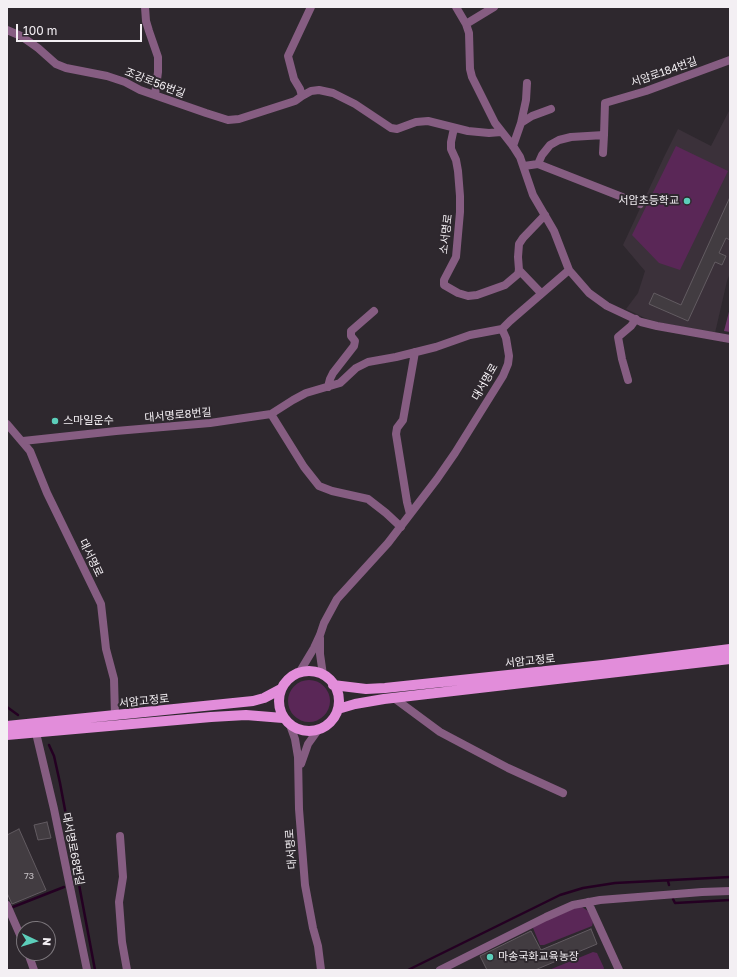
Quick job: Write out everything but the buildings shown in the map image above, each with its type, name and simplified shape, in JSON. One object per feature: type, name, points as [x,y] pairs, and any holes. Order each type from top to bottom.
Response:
[{"type":"main road","name":"서암고정로","points":[[333,685],[366,689],[385,688],[730,650]]},
{"type":"main road","name":"서암고정로","points":[[338,709],[368,701],[730,659]]},
{"type":"main road","points":[[314,672],[323,675],[336,689],[339,699],[338,709],[334,718],[327,725],[318,730],[308,732],[298,730],[287,721],[280,709],[279,699],[281,689],[286,681],[299,673],[314,672]]},
{"type":"main road","name":"서암고정로","points":[[7,726],[253,701],[264,698],[281,689]]},
{"type":"main road","name":"서암고정로","points":[[7,736],[246,715],[287,721]]},
{"type":"street","points":[[145,7],[146,21],[158,57],[155,95]]},
{"type":"street","points":[[302,96],[294,79],[288,56],[311,7]]},
{"type":"street","points":[[456,7],[469,32],[470,69],[472,77],[494,124],[513,146],[524,166],[533,195],[558,240],[568,270],[590,293],[607,306],[636,319],[657,326],[730,339]]},
{"type":"street","points":[[466,24],[494,7]]},
{"type":"street","name":"조강로56번길","points":[[7,30],[21,36],[56,64],[66,68],[107,76],[155,95],[228,120],[239,119],[295,101],[311,91],[319,90],[333,93],[355,104],[391,128],[397,129],[416,122],[428,121],[454,128],[489,133],[501,132]]},
{"type":"street","name":"서암로184번길","points":[[604,136],[605,103],[730,60]]},
{"type":"street","points":[[513,146],[521,123],[526,100],[527,83]]},
{"type":"street","points":[[521,123],[532,116],[551,109]]},
{"type":"street","name":"소서명로","points":[[454,128],[451,149],[456,160],[458,171],[460,212],[456,257],[444,280],[444,285],[458,293],[468,296],[477,295],[505,285],[515,278],[519,270]]},
{"type":"street","points":[[538,164],[542,155],[550,145],[559,140],[571,137],[604,136],[603,153]]},
{"type":"street","points":[[524,166],[538,164],[640,204]]},
{"type":"street","points":[[541,293],[519,270],[518,257],[519,244],[545,215]]},
{"type":"street","points":[[502,329],[568,270]]},
{"type":"street","points":[[328,387],[333,373],[354,346],[351,331],[374,311]]},
{"type":"street","points":[[628,380],[618,337],[631,326],[636,319]]},
{"type":"street","name":"대서명로8번길","points":[[23,442],[116,431],[210,423],[271,414],[293,400],[318,389],[340,383],[356,368],[368,362],[396,357],[436,347],[470,335],[502,329]]},
{"type":"street","name":"대서명로","points":[[299,673],[320,635],[324,623],[337,599],[401,527],[455,453],[503,376],[508,364],[509,356],[506,338],[502,329]]},
{"type":"street","points":[[410,514],[406,502],[396,434],[397,428],[402,420],[414,352]]},
{"type":"street","points":[[271,414],[304,467],[318,486],[332,491],[368,499],[401,527]]},
{"type":"street","name":"대서명로","points":[[7,424],[23,442],[34,459],[47,493],[101,604],[106,649],[114,679],[115,716]]},
{"type":"street","points":[[320,635],[320,654],[323,675]]},
{"type":"street","points":[[394,698],[440,732],[502,765],[563,793]]},
{"type":"street","name":"대서명로","points":[[287,721],[295,739],[298,757],[300,816],[305,884],[318,946],[321,970]]},
{"type":"street","points":[[299,774],[304,752],[318,730]]},
{"type":"street","name":"대서명로68번길","points":[[36,733],[54,809],[87,970]]},
{"type":"street","points":[[120,836],[123,877],[119,902],[122,942],[127,970]]},
{"type":"street","points":[[440,970],[546,916],[573,905],[588,902],[730,891]]},
{"type":"street","points":[[588,902],[619,970]]},
{"type":"street","points":[[7,904],[16,925]]},
{"type":"shaded area","name":"서암초등학교","points":[[730,109],[730,273],[715,333],[647,319],[626,309],[638,293],[645,271],[623,245],[678,129],[711,146]]},
{"type":"shaded area","points":[[676,146],[728,171],[680,270],[659,263],[632,235]]},
{"type":"shaded area","points":[[730,308],[730,332],[724,331]]},
{"type":"shaded area","points":[[305,680],[313,680],[324,686],[330,697],[330,705],[324,716],[313,722],[305,722],[294,716],[288,705],[288,697],[294,686]]},
{"type":"shaded area","points":[[578,907],[582,907],[588,911],[593,922],[592,926],[544,945],[540,945],[533,928],[535,925]]},
{"type":"shaded area","points":[[593,952],[597,953],[604,968],[603,970],[549,970]]},
{"type":"waterway","points":[[7,707],[18,715]]},
{"type":"waterway","points":[[49,745],[54,756],[60,783],[95,970]]},
{"type":"waterway","points":[[408,970],[560,895],[583,888],[615,883],[730,877]]},
{"type":"waterway","points":[[668,881],[669,885]]},
{"type":"waterway","points":[[13,907],[64,887]]},
{"type":"waterway","points":[[673,899],[675,903],[730,900]]},
{"type":"place","name":"서암초등학교","points":[[687,201]]},
{"type":"place","name":"스마일운수","points":[[55,421]]},
{"type":"place","name":"마송국화교육농장","points":[[490,957]]}]
